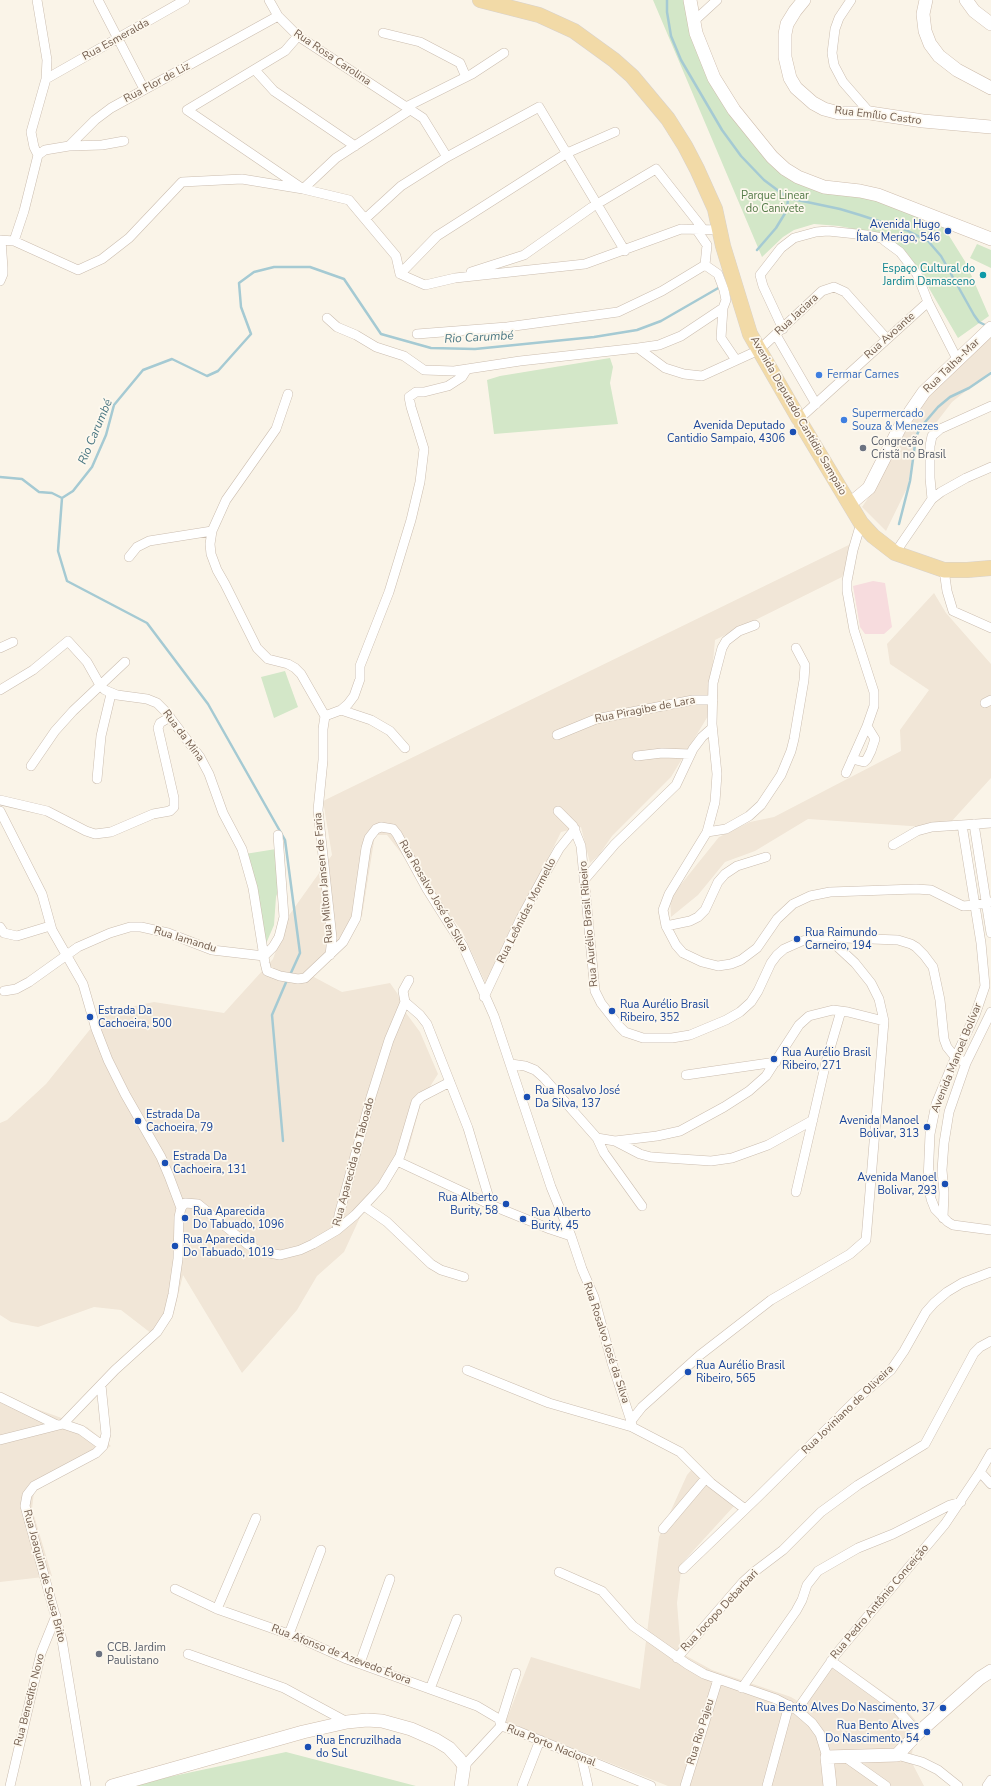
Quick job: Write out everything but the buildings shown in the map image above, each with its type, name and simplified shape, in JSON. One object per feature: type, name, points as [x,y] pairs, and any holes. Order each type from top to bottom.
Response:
[{"type":"main road","name":"Avenida Deputado Cantídio Sampaio","points":[[480,0],[539,15],[574,31],[614,60],[632,76],[668,119],[685,146],[715,209],[719,230],[750,334],[850,504],[862,523],[873,536],[895,553],[914,561],[944,570],[991,568]]},
{"type":"street","points":[[37,0],[47,51],[46,79],[31,132],[32,143],[40,153]]},
{"type":"street","points":[[98,0],[144,89]]},
{"type":"street","name":"Rua Esmeralda","points":[[46,79],[119,39],[185,0]]},
{"type":"street","name":"Rua Rosa Carolina","points":[[268,0],[278,16],[298,36],[423,118],[447,157]]},
{"type":"street","points":[[690,0],[696,33],[706,60],[726,98],[772,157],[785,169],[798,177],[824,187],[860,191],[878,195],[991,239]]},
{"type":"street","points":[[693,22],[717,0]]},
{"type":"street","name":"Rua Emílio Castro","points":[[804,0],[787,24],[784,34],[786,66],[790,78],[804,97],[824,109],[840,113],[870,113],[923,121],[991,127]]},
{"type":"street","points":[[851,0],[839,18],[835,29],[832,53],[834,65],[843,82],[870,113]]},
{"type":"street","points":[[926,0],[923,14],[925,31],[930,44],[939,56],[958,70],[991,88]]},
{"type":"street","points":[[966,0],[974,10],[991,24]]},
{"type":"street","name":"Rua Flor de Liz","points":[[69,146],[104,113],[144,89],[213,53],[278,16]]},
{"type":"street","points":[[383,33],[420,42],[460,64],[466,77]]},
{"type":"street","points":[[298,36],[285,50],[255,70],[187,110],[303,189]]},
{"type":"street","points":[[303,189],[336,158],[408,109],[466,77],[504,53]]},
{"type":"street","points":[[255,70],[274,91],[355,146]]},
{"type":"street","points":[[365,219],[401,186],[447,157],[539,107],[624,251]]},
{"type":"street","points":[[87,128],[91,145]]},
{"type":"street","points":[[400,274],[437,236],[567,153],[615,132]]},
{"type":"street","points":[[40,153],[69,146],[124,141]]},
{"type":"street","points":[[14,241],[40,153]]},
{"type":"street","points":[[400,274],[425,285],[455,278],[524,254],[597,204],[656,169],[700,230],[707,245],[705,265]]},
{"type":"street","points":[[0,281],[3,274],[3,268],[0,240],[14,241],[78,270],[102,260],[129,238],[182,182],[242,179],[303,189],[349,200],[396,256],[400,274]]},
{"type":"street","points":[[455,278],[585,264],[681,229],[719,230]]},
{"type":"street","points":[[816,404],[779,332],[760,275],[781,248],[798,237],[816,232],[828,231],[882,238],[900,252],[917,274],[928,302],[957,359]]},
{"type":"street","points":[[705,265],[718,274],[726,300],[723,308],[721,338],[736,360]]},
{"type":"street","points":[[417,334],[507,327],[618,312],[662,291],[705,265]]},
{"type":"street","name":"Rua Jaciara","points":[[638,348],[665,368],[684,374],[702,376],[759,350],[822,291],[834,287],[845,292],[887,339]]},
{"type":"street","name":"Rua Avoante","points":[[801,422],[816,404],[928,302]]},
{"type":"street","points":[[327,318],[337,327],[356,335],[376,347],[404,356],[424,370],[454,371],[659,345],[681,336],[723,308]]},
{"type":"street","name":"Rua Talha-Mar","points":[[850,504],[869,488],[910,411],[924,392],[988,331]]},
{"type":"street","points":[[288,394],[276,429],[226,500],[212,531],[210,544],[214,562],[257,648],[268,659],[288,664],[301,674],[324,716],[332,715],[341,710],[354,696],[360,679],[360,666],[376,626],[404,545],[420,482],[424,449],[409,397],[416,392],[424,392],[448,386],[462,377],[467,369]]},
{"type":"street","points":[[932,499],[930,454],[932,436],[940,429],[991,406]]},
{"type":"street","points":[[895,553],[932,499],[941,492],[991,467]]},
{"type":"street","points":[[846,773],[867,726],[874,706],[874,692],[854,630],[846,591],[853,550],[862,523]]},
{"type":"street","points":[[129,557],[137,547],[149,541],[212,531]]},
{"type":"street","points":[[944,570],[947,591],[953,611],[991,628]]},
{"type":"street","points":[[755,625],[739,631],[730,637],[722,648],[713,683],[712,728],[717,774],[716,794],[707,832],[666,900],[663,910],[665,923],[676,945],[683,953],[702,962],[721,966],[741,960],[757,948],[783,912],[800,900],[815,894],[830,892],[916,889],[931,890],[963,906],[988,903]]},
{"type":"street","points":[[0,690],[36,667],[68,641],[86,662],[100,685],[111,694],[101,736],[97,779]]},
{"type":"street","points":[[0,648],[13,642]]},
{"type":"street","points":[[707,832],[726,829],[749,816],[761,805],[781,775],[793,745],[804,680],[804,665],[796,648]]},
{"type":"street","points":[[31,766],[55,732],[100,685],[125,662]]},
{"type":"street","name":"Rua da Mina","points":[[111,694],[147,699],[157,704],[170,717],[200,757],[209,774],[223,813],[242,849],[253,888],[267,971],[291,978],[305,978],[330,955]]},
{"type":"street","name":"Rua Piragibe de Lara","points":[[557,735],[596,719],[693,700],[712,700]]},
{"type":"street","points":[[341,710],[371,720],[390,731],[405,748]]},
{"type":"street","name":"Rua Milton Jansen de Faria","points":[[324,716],[323,760],[318,801],[332,938],[330,955]]},
{"type":"street","points":[[0,800],[47,811],[95,834],[111,832],[153,814],[170,811],[174,807],[174,798],[158,728],[160,723],[170,717]]},
{"type":"street","points":[[852,759],[864,762],[871,751],[875,739],[867,726]]},
{"type":"street","points":[[585,879],[615,844],[676,785],[697,742],[712,728]]},
{"type":"street","points":[[637,756],[662,753],[690,754]]},
{"type":"street","points":[[0,811],[42,894],[50,926],[83,984],[96,1029],[108,1060],[124,1094],[161,1157],[170,1176],[181,1208],[175,1285],[168,1315],[157,1332],[60,1424],[0,1440]]},
{"type":"street","name":"Rua Aurélio Brasil Ribeiro","points":[[558,811],[575,829],[581,846],[593,971],[598,997],[618,1026],[625,1032],[635,1036],[652,1039],[690,1035],[733,1016],[751,1002],[758,991],[771,963],[784,949],[802,941],[818,937],[898,940],[911,944],[920,950],[933,967],[940,1000],[944,1039],[947,1047],[955,1057]]},
{"type":"street","points":[[893,845],[917,831],[932,827],[991,823]]},
{"type":"street","points":[[974,824],[988,903],[991,933]]},
{"type":"street","name":"Avenida Manoel Bolívar","points":[[943,1218],[935,1209],[931,1199],[928,1169],[930,1134],[936,1104],[955,1057],[975,1015],[985,986],[981,943],[962,825]]},
{"type":"street","name":"Rua Rosalvo José da Silva","points":[[330,955],[343,942],[356,918],[366,848],[369,838],[378,828],[389,828],[397,834],[427,889],[463,946],[484,997],[494,1016],[551,1187],[594,1297],[612,1363],[632,1424]]},
{"type":"street","name":"Rua Leônidas Mormello","points":[[484,997],[520,920],[559,849],[575,829]]},
{"type":"street","points":[[264,956],[273,947],[279,937],[284,917],[278,835]]},
{"type":"street","points":[[665,923],[690,922],[698,917],[705,910],[718,882],[725,874],[736,866],[766,857]]},
{"type":"street","points":[[0,927],[4,933],[12,936],[22,935],[50,926]]},
{"type":"street","name":"Rua Iamandu","points":[[4,991],[16,990],[30,982],[78,947],[104,935],[135,927],[175,935],[212,950],[264,956]]},
{"type":"street","points":[[632,1424],[642,1407],[700,1355],[761,1307],[850,1254],[866,1240],[884,1021],[879,999],[871,983],[855,963],[827,937]]},
{"type":"street","name":"Rua Aparecida do Taboado","points":[[181,1208],[185,1204],[198,1204],[247,1244],[259,1251],[269,1254],[280,1255],[300,1250],[325,1238],[337,1230],[339,1215],[371,1097],[389,1040],[405,1002],[403,991],[409,980]]},
{"type":"street","points":[[405,1002],[420,1015],[427,1024],[468,1128],[491,1205]]},
{"type":"street","points":[[597,1138],[615,1141],[669,1134],[702,1120],[749,1091],[766,1076],[800,1024],[809,1016],[824,1011],[841,1011],[884,1021]]},
{"type":"street","points":[[796,1192],[826,1062],[841,1011]]},
{"type":"street","name":"Avenida Manoel Bolívar","points":[[943,1218],[944,1193],[942,1170],[946,1126],[956,1089],[966,1063],[991,1012]]},
{"type":"street","points":[[955,1057],[966,1063]]},
{"type":"street","points":[[686,1075],[776,1062]]},
{"type":"street","points":[[511,1064],[525,1066],[535,1070],[544,1078],[597,1138],[604,1153],[642,1206]]},
{"type":"street","points":[[337,1230],[364,1206],[382,1186],[398,1161],[404,1147],[416,1102],[421,1097],[450,1082]]},
{"type":"street","points":[[615,1141],[640,1154],[650,1157],[680,1160],[725,1159],[768,1145],[813,1120]]},
{"type":"street","points":[[398,1161],[409,1168],[491,1205],[571,1236]]},
{"type":"street","points":[[364,1206],[387,1222],[431,1264],[441,1270],[464,1277]]},
{"type":"street","points":[[943,1218],[953,1225],[991,1230]]},
{"type":"street","name":"Rua Joviniano de Oliveira","points":[[683,1569],[858,1398],[891,1370],[904,1351],[926,1312],[934,1303],[947,1292],[991,1272]]},
{"type":"street","name":"Rua Jocopo Debarbari","points":[[677,1658],[743,1582],[783,1550],[806,1526],[837,1499],[924,1444],[974,1353],[980,1347],[991,1341]]},
{"type":"street","points":[[467,1370],[549,1403],[632,1424],[680,1452],[706,1478],[745,1509]]},
{"type":"street","points":[[0,1397],[60,1424],[81,1430],[103,1446],[106,1434],[101,1385]]},
{"type":"street","name":"Rua Joaquim de Sousa Brito","points":[[86,1786],[62,1640],[25,1512],[25,1500],[34,1486],[96,1453],[103,1446]]},
{"type":"street","name":"Rua Pedro Antônio Conceição","points":[[797,1710],[831,1661],[945,1524],[991,1453]]},
{"type":"street","points":[[980,1472],[991,1484]]},
{"type":"street","points":[[663,1529],[706,1478]]},
{"type":"street","points":[[742,1688],[796,1611],[802,1600],[807,1585],[818,1571],[858,1548],[893,1534],[963,1498]]},
{"type":"street","points":[[217,1609],[256,1518]]},
{"type":"street","points":[[289,1634],[321,1550]]},
{"type":"street","points":[[559,1572],[588,1583],[602,1591],[634,1626],[677,1658],[704,1674],[789,1705],[797,1710],[812,1723],[820,1734],[827,1757],[830,1786]]},
{"type":"street","points":[[360,1663],[390,1579]]},
{"type":"street","name":"Rua Afonso de Azevedo Évora","points":[[175,1589],[217,1609],[289,1634],[360,1663],[484,1708],[501,1724]]},
{"type":"street","name":"Rua Benedito Novo","points":[[10,1786],[41,1653],[56,1616]]},
{"type":"street","points":[[430,1689],[456,1619]]},
{"type":"street","points":[[188,1654],[284,1688],[347,1722]]},
{"type":"street","points":[[831,1661],[896,1708],[918,1733]]},
{"type":"street","points":[[897,1755],[918,1733],[980,1678],[991,1671]]},
{"type":"street","points":[[501,1724],[516,1673]]},
{"type":"street","name":"Rua Rio Pajeu","points":[[685,1786],[718,1679]]},
{"type":"street","points":[[767,1786],[789,1705]]},
{"type":"street","points":[[112,1786],[276,1739],[358,1720],[382,1721],[411,1729],[436,1740],[449,1748],[464,1766],[461,1786]]},
{"type":"street","name":"Rua Porto Nacional","points":[[464,1766],[501,1724],[582,1759],[651,1786]]},
{"type":"street","points":[[522,1786],[540,1740]]},
{"type":"street","points":[[827,1757],[897,1755],[922,1762],[932,1767],[958,1786]]},
{"type":"street","points":[[844,1756],[886,1786]]},
{"type":"street","points":[[582,1759],[588,1786]]},
{"type":"street","points":[[987,1786],[991,1780]]},
{"type":"shaded area","points":[[991,335],[991,371],[952,402],[932,428],[924,426],[915,437],[908,486],[886,531],[862,507],[877,485],[921,402]]},
{"type":"shaded area","points":[[861,539],[842,577],[715,640],[708,716],[671,777],[612,836],[599,855],[590,863],[581,827],[561,832],[486,984],[462,931],[387,835],[375,835],[362,916],[342,948],[312,976],[342,992],[390,983],[397,993],[406,1013],[420,1032],[438,1074],[422,1099],[408,1151],[388,1183],[362,1213],[344,1252],[317,1276],[297,1310],[242,1373],[183,1275],[174,1312],[156,1337],[121,1310],[94,1307],[38,1327],[11,1322],[0,1315],[0,1123],[7,1120],[46,1084],[100,1017],[125,1008],[154,1002],[224,1013],[273,959],[287,918],[332,855],[323,801]]},
{"type":"shaded area","points":[[873,581],[885,583],[892,627],[884,634],[865,634],[860,627],[853,586]]},
{"type":"shaded area","points":[[934,593],[946,613],[991,664],[991,778],[951,822],[925,827],[808,819],[755,851],[725,862],[698,895],[671,917],[670,898],[719,837],[750,822],[774,817],[901,751],[900,730],[929,690],[890,664],[887,644]]},
{"type":"shaded area","points":[[0,1396],[87,1427],[111,1446],[34,1492],[32,1509],[52,1576],[0,1582]]},
{"type":"shaded area","points":[[693,1468],[734,1506],[682,1563],[677,1603],[681,1653],[712,1670],[791,1697],[804,1705],[837,1659],[903,1706],[924,1730],[913,1747],[911,1761],[924,1786],[668,1786],[522,1728],[504,1726],[531,1657],[640,1689],[659,1537],[687,1475]]},
{"type":"green space","name":"Parque Linear do Canivete","points":[[653,0],[687,0],[721,92],[804,183],[863,196],[943,226],[966,263],[989,316],[958,338],[907,253],[859,230],[839,226],[814,224],[794,230],[783,237],[762,257]]},
{"type":"green space","points":[[977,244],[991,250],[991,268],[970,258]]},
{"type":"green space","points":[[610,358],[613,367],[610,383],[618,424],[494,434],[487,380],[500,376]]},
{"type":"green space","points":[[285,671],[298,707],[274,718],[261,677]]},
{"type":"green space","points":[[276,849],[280,885],[276,897],[274,925],[265,946],[245,854]]},
{"type":"green space","points":[[286,1752],[416,1786],[135,1786],[164,1778]]},
{"type":"waterway","points":[[667,0],[667,12],[671,36],[681,60],[722,130],[741,156],[764,180],[788,198],[840,209],[860,215],[906,230],[928,241],[941,256],[974,315],[979,322],[987,326]]},
{"type":"waterway","name":"Rio Carumbé","points":[[757,250],[776,228],[787,210],[788,198]]},
{"type":"waterway","name":"Rio Carumbé","points":[[0,477],[22,479],[39,492],[52,493],[62,498],[73,491],[92,467],[106,435],[114,405],[143,370],[172,359],[207,376],[218,371],[251,334],[241,307],[239,283],[254,272],[274,267],[310,267],[344,279],[381,334],[431,348],[475,349],[594,337],[637,330],[661,321],[720,287]]},
{"type":"waterway","points":[[899,524],[910,481],[916,437],[920,428],[938,407],[950,397],[969,388],[991,373]]},
{"type":"waterway","points":[[62,498],[58,551],[67,581],[147,623],[208,704],[285,840],[300,953],[290,975]]},
{"type":"waterway","points":[[283,1141],[272,1015],[287,980]]},
{"type":"place","name":"Avenida Hugo Ítalo Merigo, 546","points":[[948,231]]},
{"type":"place","name":"Espaço Cultural do Jardim Damasceno","points":[[983,275]]},
{"type":"place","name":"Fermar Carnes","points":[[819,375]]},
{"type":"place","name":"Supermercado Souza & Menezes","points":[[844,420]]},
{"type":"place","name":"Avenida Deputado Cantidio Sampaio, 4306","points":[[793,432]]},
{"type":"place","name":"Congreção Cristã no Brasil","points":[[863,448]]},
{"type":"place","name":"Rua Raimundo Carneiro, 194","points":[[797,939]]},
{"type":"place","name":"Rua Aurélio Brasil Ribeiro, 352","points":[[612,1011]]},
{"type":"place","name":"Estrada Da Cachoeira, 500","points":[[90,1017]]},
{"type":"place","name":"Rua Aurélio Brasil Ribeiro, 271","points":[[774,1059]]},
{"type":"place","name":"Rua Rosalvo José Da Silva, 137","points":[[527,1097]]},
{"type":"place","name":"Estrada Da Cachoeira, 79","points":[[138,1121]]},
{"type":"place","name":"Avenida Manoel Bolivar, 313","points":[[927,1127]]},
{"type":"place","name":"Estrada Da Cachoeira, 131","points":[[165,1163]]},
{"type":"place","name":"Avenida Manoel Bolivar, 293","points":[[945,1184]]},
{"type":"place","name":"Rua Alberto Burity, 58","points":[[506,1204]]},
{"type":"place","name":"Rua Aparecida Do Tabuado, 1096","points":[[185,1218]]},
{"type":"place","name":"Rua Alberto Burity, 45","points":[[523,1219]]},
{"type":"place","name":"Rua Aparecida Do Tabuado, 1019","points":[[175,1246]]},
{"type":"place","name":"Rua Aurélio Brasil Ribeiro, 565","points":[[688,1372]]},
{"type":"place","name":"CCB. Jardim Paulistano","points":[[99,1654]]},
{"type":"place","name":"Rua Bento Alves Do Nascimento, 37","points":[[943,1708]]},
{"type":"place","name":"Rua Bento Alves Do Nascimento, 54","points":[[927,1732]]},
{"type":"place","name":"Rua Encruzilhada do Sul","points":[[308,1747]]}]
